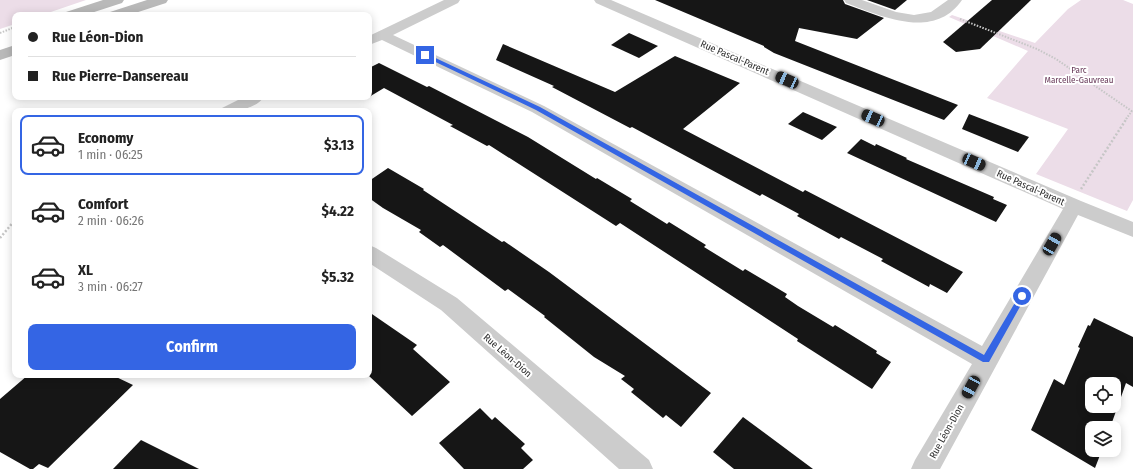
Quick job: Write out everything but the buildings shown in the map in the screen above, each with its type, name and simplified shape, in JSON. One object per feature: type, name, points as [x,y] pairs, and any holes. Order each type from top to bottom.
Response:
[{"type":"street","points":[[80,12],[117,0]]},
{"type":"street","points":[[124,12],[161,0]]},
{"type":"street","points":[[376,38],[454,0]]},
{"type":"street","name":"Rue Pascal-Parent","points":[[600,0],[1074,206],[1133,230]]},
{"type":"street","points":[[850,0],[897,16],[908,18],[923,18],[937,14],[956,0]]},
{"type":"street","points":[[376,38],[538,109],[986,360]]},
{"type":"street","points":[[0,55],[12,51]]},
{"type":"street","points":[[234,108],[250,100]]},
{"type":"street","name":"Rue Léon-Dion","points":[[925,469],[1074,206]]},
{"type":"street","name":"Rue Léon-Dion","points":[[372,255],[449,304],[639,469]]},
{"type":"path","points":[[940,12],[1037,49],[1133,111],[1106,148],[1082,188],[1074,206]]},
{"type":"path","points":[[0,33],[12,29]]},
{"type":"path","points":[[0,238],[12,224]]},
{"type":"green space","points":[[0,0],[86,0],[51,12],[12,12],[12,25],[0,29]]},
{"type":"green space","name":"Parc Marcelle-Gauvreau","points":[[1081,0],[1123,0],[1133,4],[1133,200],[1127,211],[1036,174],[1068,129],[987,98],[1028,51],[949,17],[952,15],[1035,43],[1068,9]]},
{"type":"route","points":[[425,55],[538,109],[986,360],[1022,296]]}]
